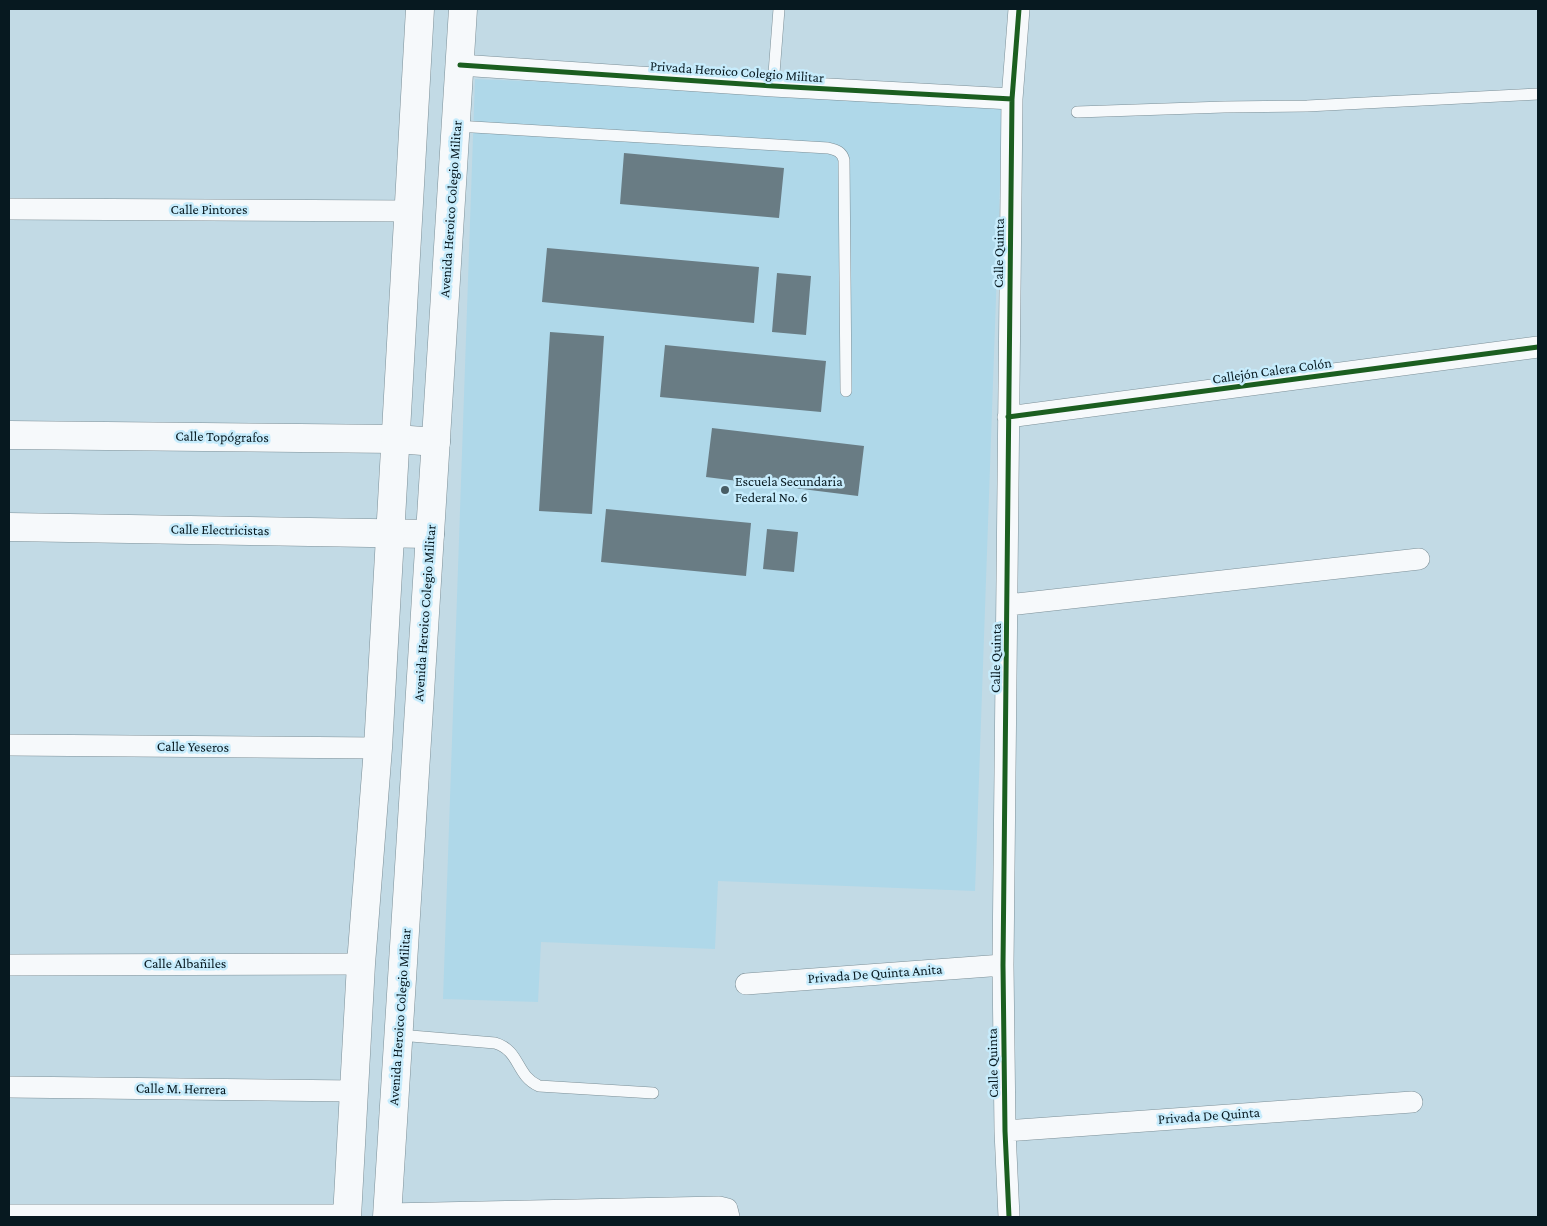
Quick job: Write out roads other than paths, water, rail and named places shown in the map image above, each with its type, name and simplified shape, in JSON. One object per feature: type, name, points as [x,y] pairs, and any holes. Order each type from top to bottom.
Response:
[{"type":"main road","points":[[347,1216],[362,964],[378,748],[420,9]]},
{"type":"main road","name":"Avenida Heroico Colegio Militar","points":[[387,1216],[463,9]]},
{"type":"main road","name":"Calle Topógrafos","points":[[9,435],[396,439],[436,442]]},
{"type":"main road","name":"Calle Electricistas","points":[[9,527],[430,534]]},
{"type":"street","name":"Calle Quinta","points":[[1009,1217],[1005,1131],[1004,965],[1008,417],[1012,99],[1019,9]]},
{"type":"street","name":"Privada Heroico Colegio Militar","points":[[460,65],[773,86],[1012,99]]},
{"type":"street","name":"Calle Pintores","points":[[9,210],[410,211]]},
{"type":"street","name":"Callejón Calera Colón","points":[[1008,417],[1538,347]]},
{"type":"street","points":[[1008,605],[1419,559]]},
{"type":"street","name":"Calle Yeseros","points":[[9,745],[378,748]]},
{"type":"street","name":"Calle Albañiles","points":[[9,965],[362,964]]},
{"type":"street","name":"Privada De Quinta Anita","points":[[746,984],[1004,965]]},
{"type":"street","name":"Calle M. Herrera","points":[[9,1087],[354,1091]]},
{"type":"street","name":"Privada De Quinta","points":[[1005,1131],[1412,1102]]},
{"type":"street","points":[[387,1216],[719,1207],[727,1209],[729,1217]]},
{"type":"street","points":[[9,1215],[347,1216]]},
{"type":"lane","points":[[773,86],[779,9]]},
{"type":"lane","points":[[1077,112],[1307,106],[1538,94]]},
{"type":"lane","points":[[456,126],[836,150],[843,155],[844,160],[846,391]]},
{"type":"lane","points":[[399,1035],[503,1045],[509,1049],[526,1078],[538,1086],[653,1093]]},
{"type":"place","name":"Escuela Secundaria Federal No. 6","points":[[725,490]]}]
